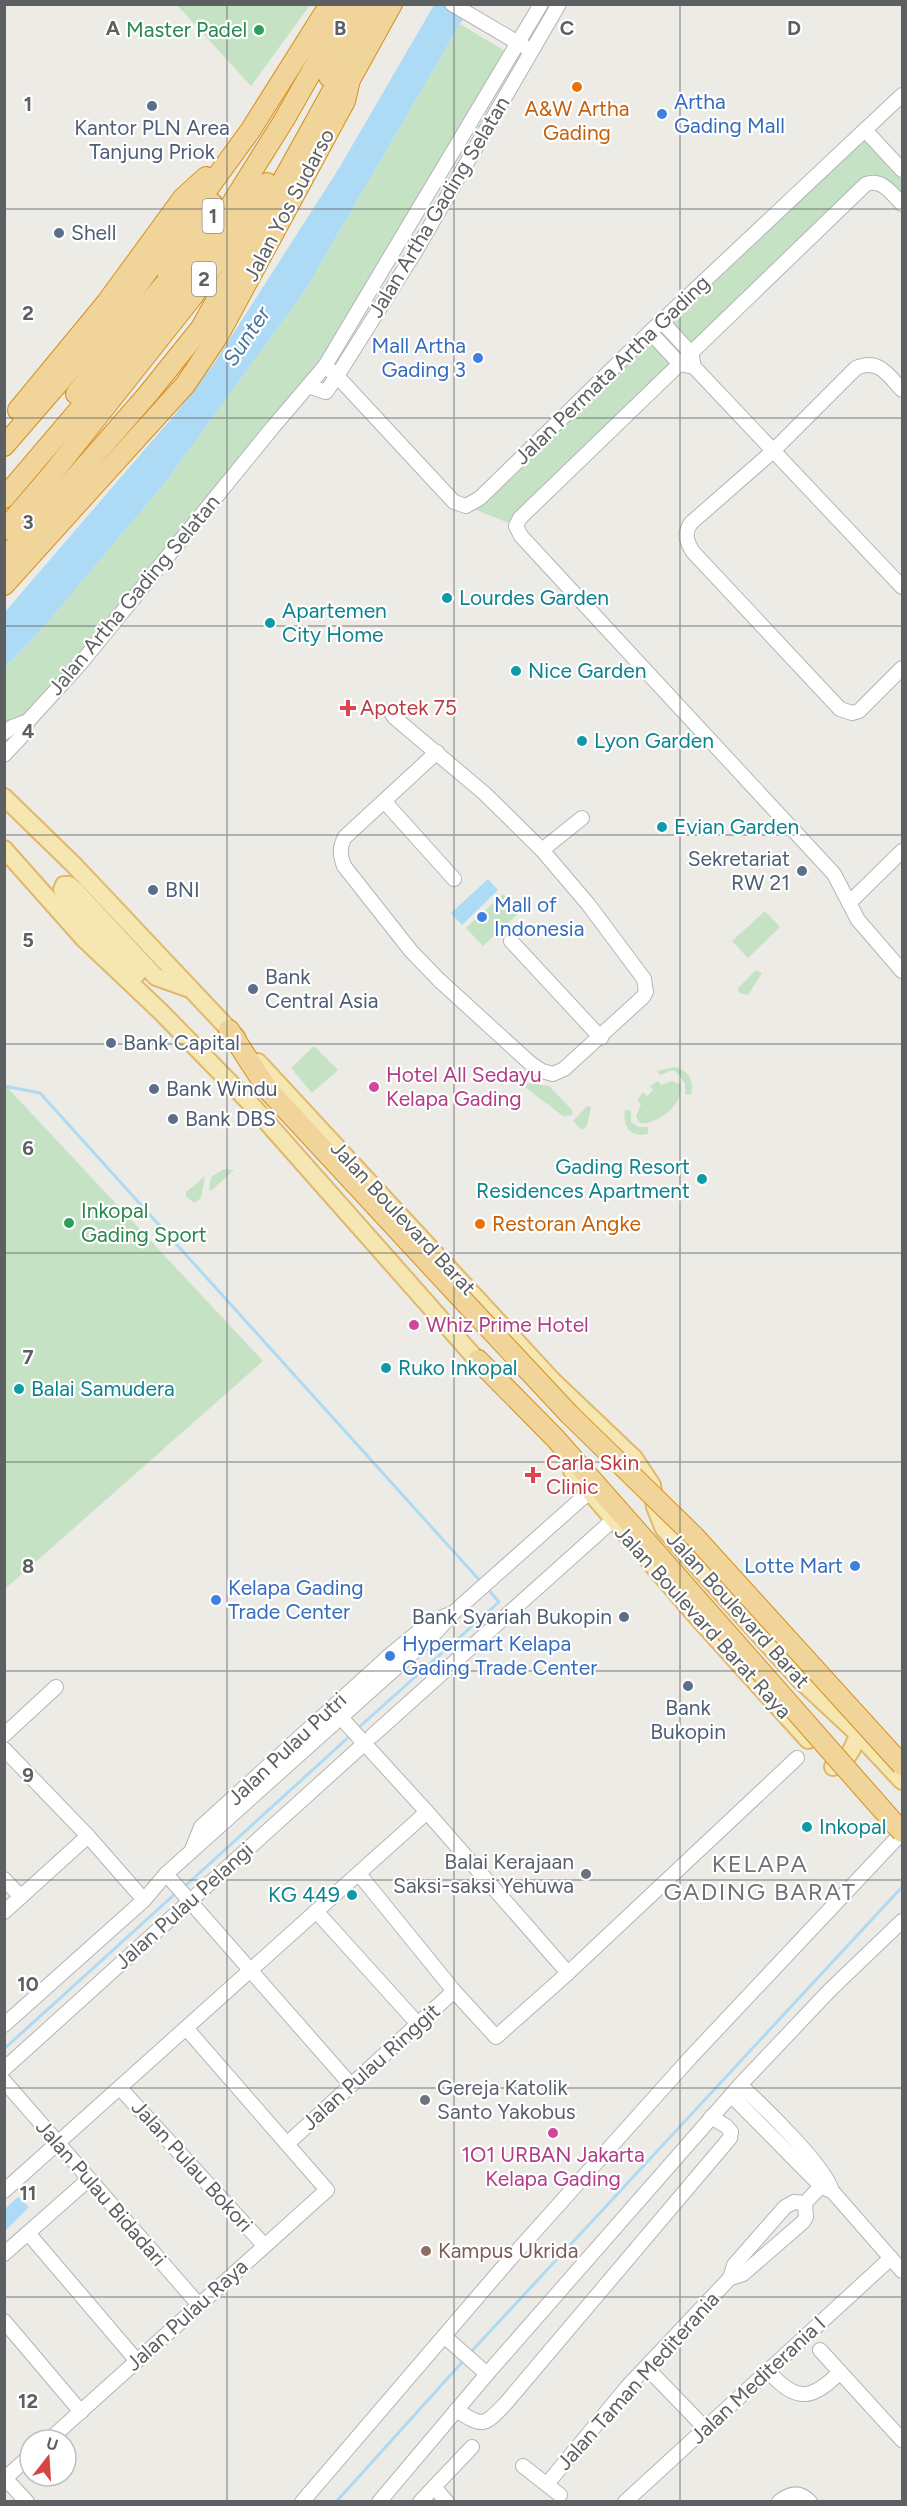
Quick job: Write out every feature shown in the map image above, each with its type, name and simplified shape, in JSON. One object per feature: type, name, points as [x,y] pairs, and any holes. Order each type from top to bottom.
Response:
[{"type":"highway","name":"1","points":[[4,446],[107,327],[241,144],[330,4]]},
{"type":"highway","name":"1","points":[[63,409],[115,350],[141,312],[191,251],[279,108],[338,4]]},
{"type":"highway","name":"2","points":[[4,498],[169,304],[284,120],[350,4]]},
{"type":"highway","name":"2","points":[[4,530],[67,456],[193,296],[278,166],[371,4]]},
{"type":"highway","points":[[4,559],[201,328],[381,4]]},
{"type":"highway","name":"Jalan Yos Sudarso","points":[[4,585],[185,385],[218,336],[345,101],[350,80],[392,4]]},
{"type":"highway","points":[[4,478],[122,337],[185,246],[266,117],[270,99]]},
{"type":"highway","points":[[4,426],[107,302],[183,198],[241,144]]},
{"type":"highway","points":[[4,546],[123,405],[258,223]]},
{"type":"highway","points":[[229,1030],[267,1090],[569,1414],[693,1536],[903,1766]]},
{"type":"highway","points":[[478,1360],[555,1438],[901,1837]]},
{"type":"main road","name":"Jalan Boulevard Barat","points":[[4,797],[75,866],[553,1381],[634,1458],[652,1485],[655,1507],[664,1528],[801,1681],[858,1734],[903,1781]]},
{"type":"main road","name":"Jalan Boulevard Barat","points":[[4,849],[84,939],[231,1084],[296,1153]]},
{"type":"main road","points":[[190,989],[156,976],[75,890],[69,885],[64,885],[62,890],[65,896],[94,931],[216,1056],[231,1084]]},
{"type":"main road","name":"Jalan Boulevard Barat Raya","points":[[296,1153],[369,1239],[478,1360],[733,1658],[901,1837]]},
{"type":"main road","points":[[833,1767],[843,1761],[853,1749],[858,1734]]},
{"type":"street","points":[[345,101],[401,4]]},
{"type":"street","points":[[452,4],[532,51]]},
{"type":"street","name":"Jalan Artha Gading Selatan","points":[[4,755],[21,737],[28,720],[80,664],[325,366],[471,124],[514,41],[540,4]]},
{"type":"street","name":"Jalan Artha Gading Selatan","points":[[308,386],[326,392],[337,376],[415,252],[559,4]]},
{"type":"street","name":"Jalan Permata Artha Gading","points":[[325,366],[337,376],[454,502],[466,506],[480,498],[650,332],[903,95]]},
{"type":"street","points":[[471,124],[484,132]]},
{"type":"street","points":[[869,127],[903,158]]},
{"type":"street","points":[[869,127],[903,170]]},
{"type":"street","points":[[903,204],[882,184],[877,182],[866,184],[689,361],[520,518],[516,526],[521,536],[834,874],[858,920],[903,971]]},
{"type":"street","points":[[662,322],[689,361],[772,452],[903,587]]},
{"type":"street","points":[[650,332],[689,361]]},
{"type":"street","points":[[903,390],[887,373],[873,364],[856,368],[772,452],[687,529],[688,544],[693,552],[840,709],[852,713],[859,711],[903,668]]},
{"type":"street","points":[[390,711],[395,718],[437,752],[504,812],[542,850],[612,934],[639,970],[647,986],[643,998],[601,1038],[564,1069],[553,1074],[548,1074],[531,1063],[439,980],[411,951],[344,866],[340,856],[341,845],[345,837],[437,752]]},
{"type":"street","name":"Jalan Artha Gading Selatan","points":[[4,734],[12,727],[28,720]]},
{"type":"street","points":[[384,801],[454,879]]},
{"type":"street","points":[[542,850],[582,818]]},
{"type":"street","points":[[849,903],[903,851]]},
{"type":"street","points":[[511,941],[601,1038]]},
{"type":"street","name":"Jalan Pulau Putri","points":[[4,2025],[168,1876],[192,1849],[201,1827],[243,1798],[338,1715],[430,1622],[453,1613],[589,1492]]},
{"type":"street","name":"Jalan Pulau Pelangi","points":[[4,2069],[366,1739],[519,1606],[613,1520]]},
{"type":"street","points":[[4,1735],[56,1687]]},
{"type":"street","points":[[338,1715],[366,1739],[568,1973]]},
{"type":"street","points":[[4,1749],[144,1900]]},
{"type":"street","points":[[359,1874],[454,1991],[496,2037],[568,1973],[797,1758]]},
{"type":"street","points":[[4,2191],[427,1812]]},
{"type":"street","points":[[4,1911],[87,1836]]},
{"type":"street","points":[[302,2502],[448,2340],[690,2058],[901,1837]]},
{"type":"street","points":[[168,1876],[351,2085]]},
{"type":"street","points":[[4,1879],[21,1897]]},
{"type":"street","points":[[316,1911],[418,2024]]},
{"type":"street","points":[[379,2502],[456,2410],[482,2369],[736,2090],[847,1973],[903,1921]]},
{"type":"street","name":"Jalan Pulau Ringgit","points":[[288,2143],[454,1991]]},
{"type":"street","points":[[186,2028],[288,2143]]},
{"type":"street","name":"Jalan Pulau Bidadari","points":[[4,2081],[199,2305]]},
{"type":"street","name":"Jalan Pulau Bokori","points":[[120,2088],[264,2245]]},
{"type":"street","points":[[736,2090],[785,2140],[903,2271]]},
{"type":"street","points":[[456,2410],[483,2423],[506,2403],[730,2138],[731,2132],[726,2126],[711,2117]]},
{"type":"street","name":"Jalan Pulau Raya","points":[[63,2428],[327,2190],[288,2143]]},
{"type":"street","points":[[4,2254],[89,2179]]},
{"type":"street","name":"Jalan Taman Mediterania","points":[[547,2484],[646,2367],[730,2278],[734,2265],[785,2207],[794,2202],[805,2203],[827,2186]]},
{"type":"street","name":"Jalan Taman Mediterania","points":[[730,2278],[743,2274],[803,2222],[806,2217],[805,2203]]},
{"type":"street","points":[[28,2233],[137,2361]]},
{"type":"street","name":"Jalan Mediterania I","points":[[625,2502],[891,2258]]},
{"type":"street","points":[[4,2321],[81,2412]]},
{"type":"street","points":[[448,2340],[482,2369]]},
{"type":"street","points":[[820,2350],[903,2440]]},
{"type":"street","points":[[646,2367],[706,2429]]},
{"type":"street","points":[[771,2374],[790,2391],[807,2395],[820,2390],[840,2372]]},
{"type":"street","points":[[420,2502],[472,2447]]},
{"type":"street","points":[[523,2466],[560,2495]]},
{"type":"street","points":[[18,2467],[5,2478],[27,2502]]},
{"type":"street","points":[[434,2487],[447,2502]]},
{"type":"street","points":[[779,2502],[791,2494],[800,2494],[810,2502]]},
{"type":"green space","name":"Master Padel","points":[[177,5],[310,5],[251,86]]},
{"type":"green space","points":[[460,24],[505,51],[471,124],[325,366],[28,721],[5,733],[5,667],[41,630],[164,484],[304,292]]},
{"type":"green space","points":[[865,130],[902,170],[902,204],[877,182],[691,353],[662,322]]},
{"type":"green space","points":[[650,332],[680,364],[516,526],[466,506]]},
{"type":"green space","points":[[503,894],[520,912],[483,946],[466,928]]},
{"type":"green space","points":[[765,911],[780,927],[748,958],[732,941]]},
{"type":"green space","points":[[756,970],[762,973],[748,995],[739,993],[738,988]]},
{"type":"green space","points":[[314,1046],[338,1070],[312,1093],[291,1068]]},
{"type":"green space","points":[[675,1067],[690,1077],[691,1095],[685,1094],[685,1083],[675,1071],[660,1075],[657,1071]]},
{"type":"green space","points":[[516,1075],[528,1083],[549,1086],[572,1110],[572,1115],[563,1116],[513,1078]]},
{"type":"green space","points":[[658,1081],[661,1085],[672,1081],[680,1084],[679,1098],[662,1117],[647,1123],[640,1123],[636,1117],[641,1104],[637,1100],[643,1092],[647,1096],[653,1090],[650,1086]]},
{"type":"green space","name":"Inkopal Gading Sport","points":[[5,1085],[263,1361],[5,1589]]},
{"type":"green space","points":[[587,1106],[591,1107],[587,1126],[582,1130],[573,1121]]},
{"type":"green space","points":[[625,1110],[631,1111],[631,1122],[639,1127],[648,1127],[648,1134],[632,1133],[629,1130],[624,1116]]},
{"type":"green space","points":[[224,1169],[234,1170],[212,1190],[209,1190],[211,1177]]},
{"type":"green space","points":[[205,1176],[201,1198],[194,1203],[186,1196],[186,1192]]},
{"type":"water","name":"Sunter","points":[[434,5],[471,5],[304,292],[164,484],[41,630],[5,667],[5,612],[177,412],[215,362],[338,170]]},
{"type":"water","points":[[488,879],[498,890],[462,925],[451,913]]},
{"type":"water","points":[[18,2197],[29,2207],[5,2231],[5,2209]]},
{"type":"waterway","points":[[4,1086],[40,1093],[482,1583]]},
{"type":"waterway","points":[[357,1729],[499,1602],[487,1588]]},
{"type":"waterway","points":[[184,1887],[352,1734]]},
{"type":"waterway","points":[[469,2354],[902,1887]]},
{"type":"waterway","points":[[4,2049],[176,1893]]},
{"type":"waterway","points":[[336,2502],[465,2359]]},
{"type":"place","name":"Master Padel","points":[[259,30]]},
{"type":"place","name":"A&W Artha Gading","points":[[577,87]]},
{"type":"place","name":"Kantor PLN Area Tanjung Priok","points":[[152,106]]},
{"type":"place","name":"Artha Gading Mall","points":[[662,114]]},
{"type":"place","name":"Shell","points":[[59,233]]},
{"type":"place","name":"Mall Artha Gading 3","points":[[478,358]]},
{"type":"place","name":"Lourdes Garden","points":[[447,598]]},
{"type":"place","name":"Apartemen City Home","points":[[270,623]]},
{"type":"place","name":"Nice Garden","points":[[516,671]]},
{"type":"place","name":"Apotek 75","points":[[348,708]]},
{"type":"place","name":"Lyon Garden","points":[[582,741]]},
{"type":"place","name":"Evian Garden","points":[[662,827]]},
{"type":"place","name":"Sekretariat RW 21","points":[[802,871]]},
{"type":"place","name":"BNI","points":[[153,890]]},
{"type":"place","name":"Mall of Indonesia","points":[[482,917]]},
{"type":"place","name":"Bank Central Asia","points":[[253,989]]},
{"type":"place","name":"Bank Capital","points":[[111,1043]]},
{"type":"place","name":"Hotel All Sedayu Kelapa Gading","points":[[374,1087]]},
{"type":"place","name":"Bank Windu","points":[[154,1089]]},
{"type":"place","name":"Bank DBS","points":[[173,1119]]},
{"type":"place","name":"Gading Resort Residences Apartment","points":[[702,1179]]},
{"type":"place","name":"Inkopal Gading Sport","points":[[69,1223]]},
{"type":"place","name":"Restoran Angke","points":[[480,1224]]},
{"type":"place","name":"Whiz Prime Hotel","points":[[414,1325]]},
{"type":"place","name":"Ruko Inkopal","points":[[386,1368]]},
{"type":"place","name":"Balai Samudera","points":[[19,1389]]},
{"type":"place","name":"Carla Skin Clinic","points":[[533,1475]]},
{"type":"place","name":"Lotte Mart","points":[[855,1566]]},
{"type":"place","name":"Kelapa Gading Trade Center","points":[[216,1600]]},
{"type":"place","name":"Bank Syariah Bukopin","points":[[624,1617]]},
{"type":"place","name":"Hypermart Kelapa Gading Trade Center","points":[[390,1656]]},
{"type":"place","name":"Bank Bukopin","points":[[688,1686]]},
{"type":"place","name":"Inkopal","points":[[807,1827]]},
{"type":"place","name":"Balai Kerajaan Saksi-saksi Yehuwa","points":[[586,1874]]},
{"type":"place","name":"KG 449","points":[[352,1895]]},
{"type":"place","name":"Gereja Katolik Santo Yakobus","points":[[425,2100]]},
{"type":"place","name":"1O1 URBAN Jakarta Kelapa Gading","points":[[553,2133]]},
{"type":"place","name":"Kampus Ukrida","points":[[426,2251]]},
{"type":"district","name":"KELAPA GADING BARAT","points":[[760,1878]]}]
